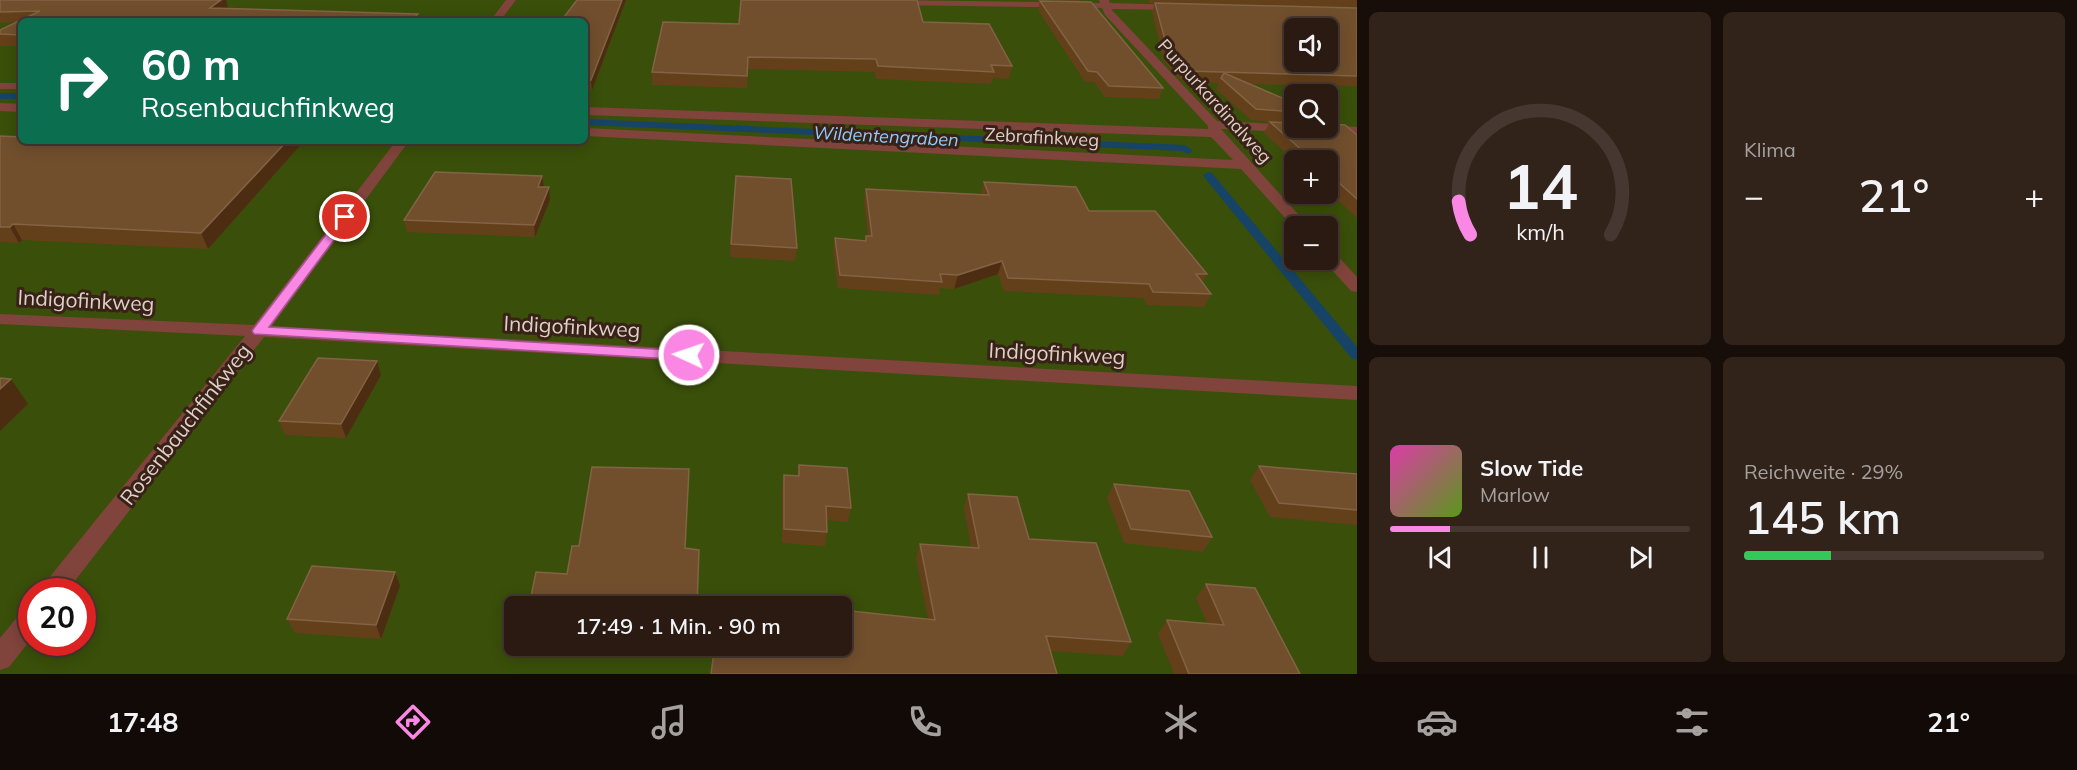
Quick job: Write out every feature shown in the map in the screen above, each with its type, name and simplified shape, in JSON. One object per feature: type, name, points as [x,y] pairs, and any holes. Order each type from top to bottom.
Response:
[{"type":"lane","points":[[497,18],[511,0]]},
{"type":"lane","points":[[876,1],[1104,3],[1192,7]]},
{"type":"lane","name":"Purpurkardinalweg","points":[[1104,3],[1107,13],[1292,216]]},
{"type":"lane","points":[[0,86],[18,87]]},
{"type":"lane","points":[[0,107],[18,108]]},
{"type":"lane","name":"Zebrafinkweg","points":[[588,111],[1357,131]]},
{"type":"lane","name":"Zebrafinkweg","points":[[588,132],[1245,165]]},
{"type":"lane","name":"Rosenbauchfinkweg","points":[[63,578],[259,331],[401,144]]},
{"type":"lane","points":[[1338,266],[1357,287]]},
{"type":"lane","name":"Indigofinkweg","points":[[0,319],[259,331],[1357,393]]},
{"type":"lane","points":[[0,658],[18,636]]},
{"type":"green space","points":[[0,0],[1357,0],[1357,674],[0,674]]},
{"type":"building","points":[[0,0],[221,0],[210,8],[418,14],[414,18],[25,18],[40,11],[0,12]]},
{"type":"building","points":[[577,0],[622,0],[591,80],[588,80],[588,18],[563,18]]},
{"type":"building","points":[[741,0],[917,0],[923,22],[989,24],[1012,66],[991,65],[994,72],[878,66],[876,59],[748,57],[747,76],[652,72],[663,22],[739,24]]},
{"type":"building","points":[[1040,1],[1091,2],[1163,88],[1109,86],[1097,72],[1088,71]]},
{"type":"building","points":[[1155,3],[1357,8],[1357,76],[1187,71],[1168,51]]},
{"type":"building","points":[[18,21],[18,35],[0,34],[0,30]]},
{"type":"building","points":[[1224,73],[1284,99],[1284,111],[1256,109],[1221,78]]},
{"type":"building","points":[[1270,122],[1284,123],[1284,134]]},
{"type":"building","points":[[1338,125],[1345,125],[1357,135],[1357,199],[1338,182],[1338,150],[1302,150],[1288,138],[1338,138]]},
{"type":"building","points":[[0,136],[18,137],[18,144],[284,144],[201,233],[13,224],[10,227],[0,227]]},
{"type":"building","points":[[435,172],[542,176],[538,187],[549,187],[534,225],[404,220]]},
{"type":"building","points":[[736,176],[791,179],[797,248],[731,244]]},
{"type":"building","points":[[984,182],[1076,187],[1089,211],[1155,211],[1207,274],[1196,274],[1211,294],[1153,292],[1149,284],[1008,278],[1002,261],[958,275],[940,274],[942,282],[840,275],[835,238],[866,241],[866,236],[872,236],[866,189],[989,195]]},
{"type":"building","points":[[318,358],[377,361],[341,424],[279,421]]},
{"type":"building","points":[[0,378],[11,379],[0,389]]},
{"type":"building","points":[[799,465],[847,468],[851,508],[826,506],[827,532],[784,529],[784,475],[799,476]]},
{"type":"building","points":[[1259,466],[1357,474],[1357,510],[1279,503]]},
{"type":"building","points":[[592,467],[689,469],[685,548],[699,550],[697,596],[531,596],[536,572],[567,574],[572,546],[579,546]]},
{"type":"building","points":[[1114,484],[1189,491],[1212,537],[1131,529]]},
{"type":"building","points":[[968,494],[1017,497],[1029,539],[1096,543],[1131,642],[1046,636],[1057,674],[711,674],[713,656],[852,656],[852,611],[935,620],[920,544],[979,548]]},
{"type":"building","points":[[312,566],[395,572],[376,625],[287,619]]},
{"type":"building","points":[[1206,584],[1255,588],[1300,674],[1189,674],[1167,620],[1224,625]]},
{"type":"waterway","name":"Wildentengraben","points":[[0,96],[18,96]]},
{"type":"waterway","name":"Wildentengraben","points":[[588,122],[1185,148],[1188,151]]},
{"type":"waterway","name":"Wildentengraben","points":[[1208,175],[1357,356]]},
{"type":"route","points":[[345,217],[259,331],[689,355]]}]
